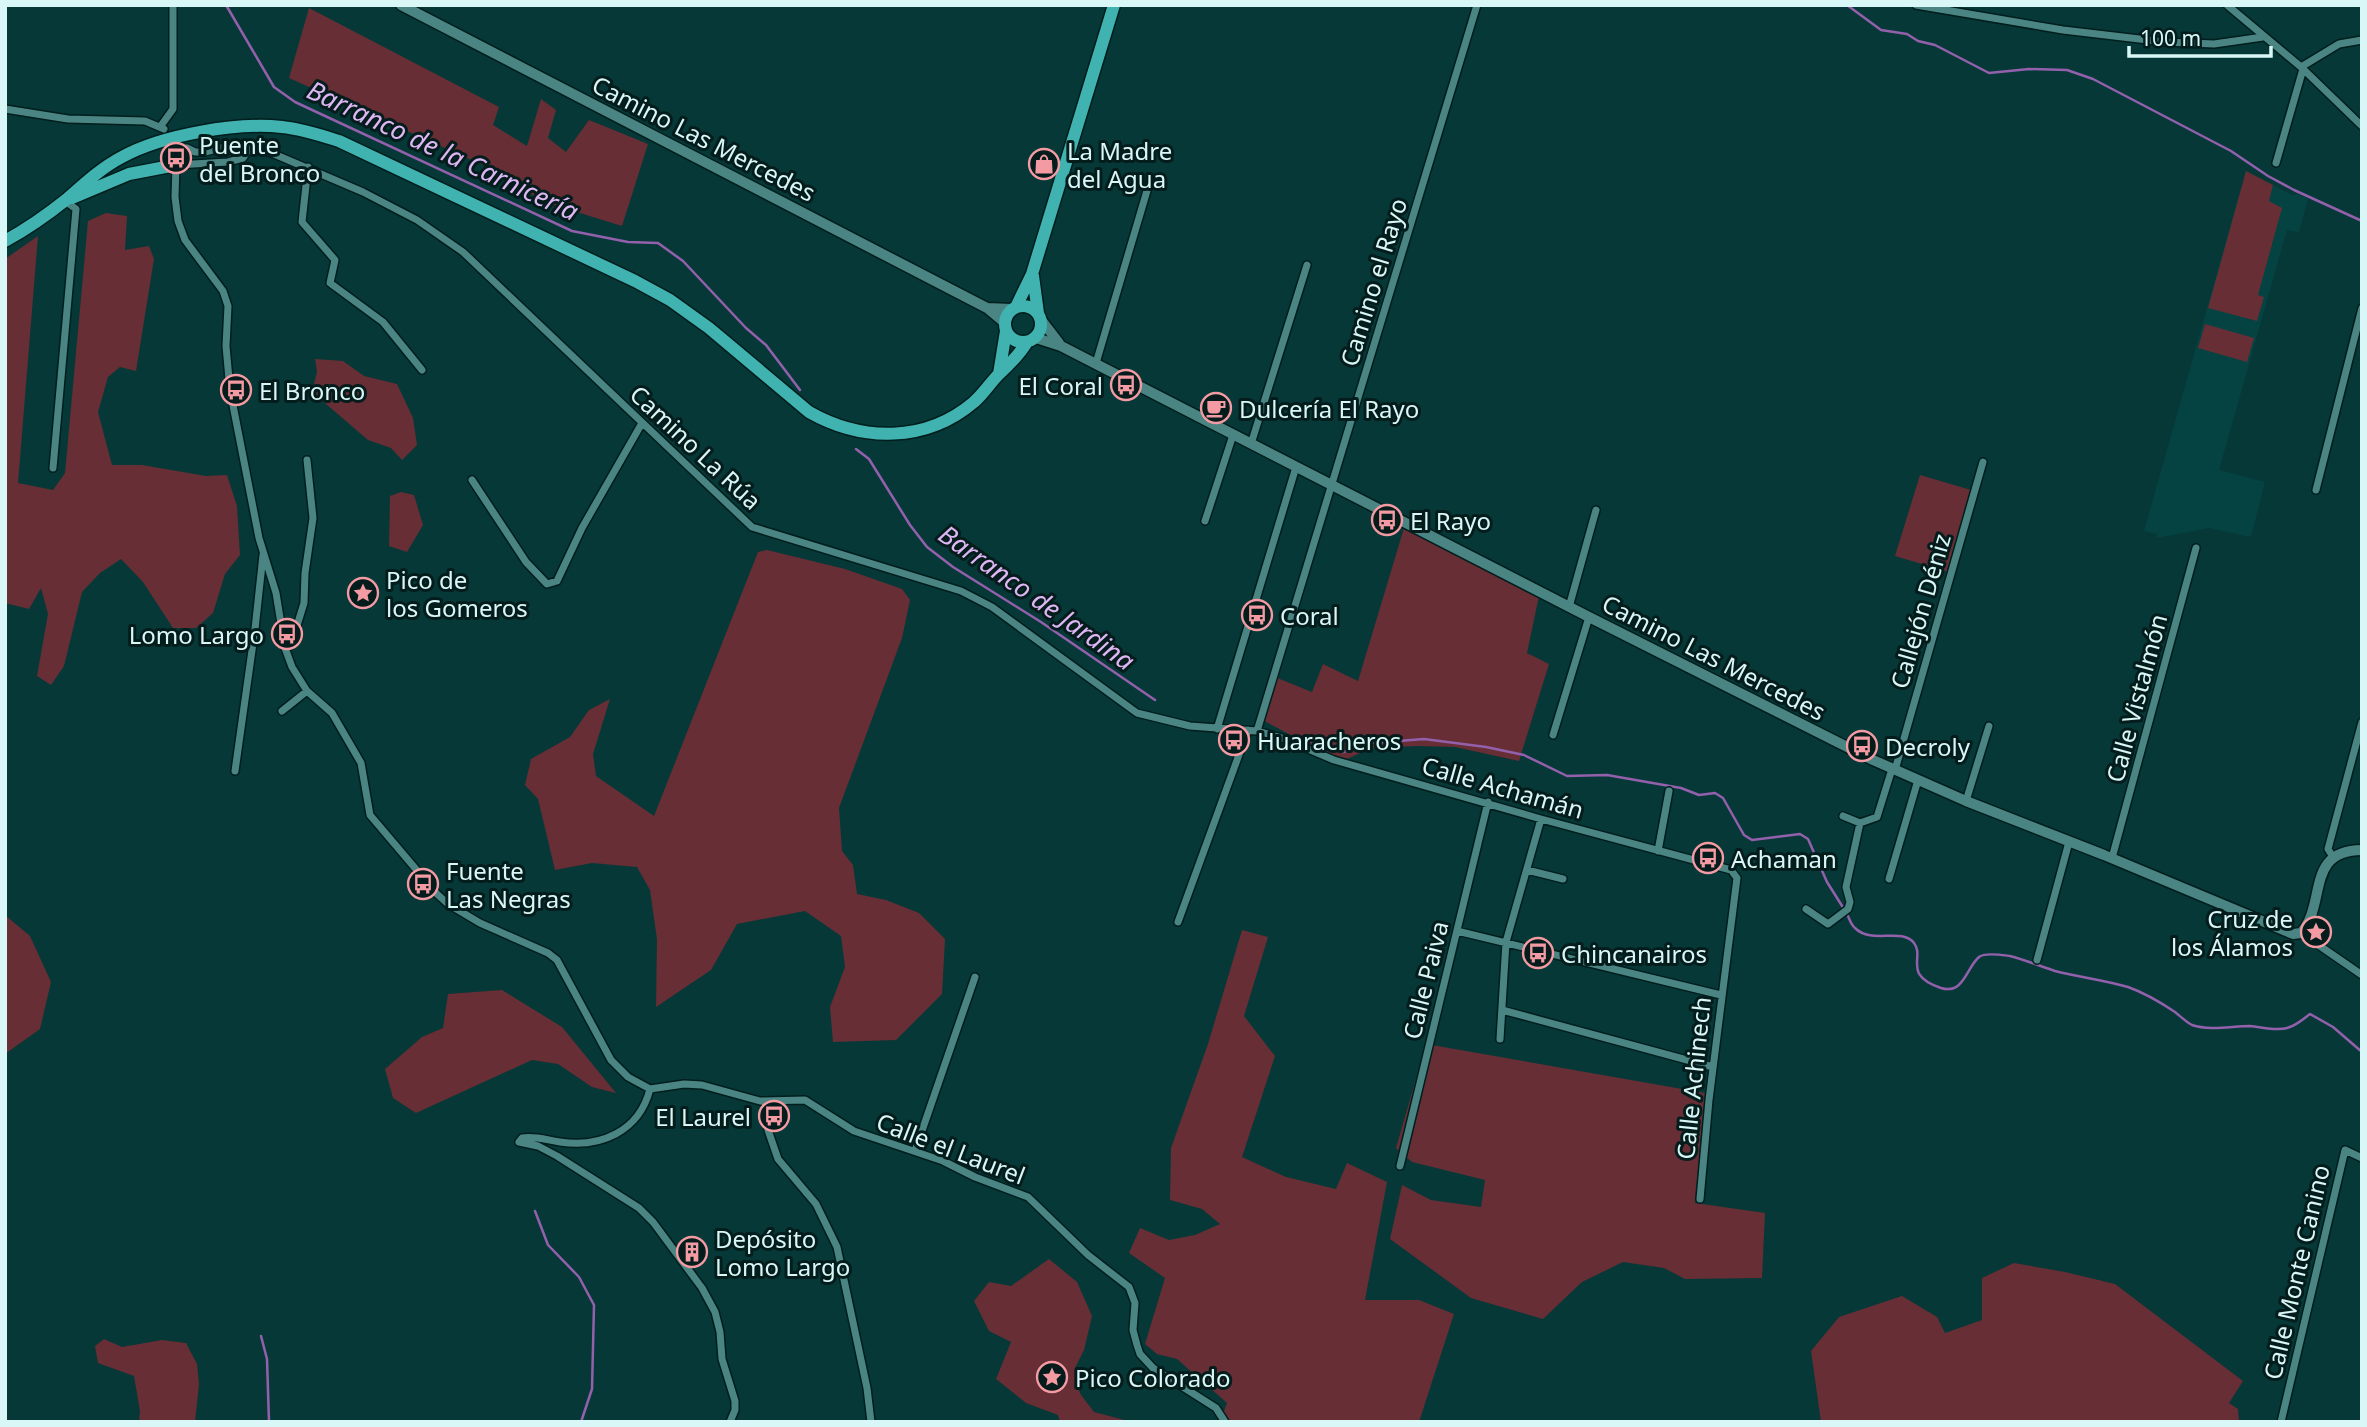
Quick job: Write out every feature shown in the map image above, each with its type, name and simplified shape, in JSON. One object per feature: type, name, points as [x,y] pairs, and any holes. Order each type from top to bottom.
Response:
[{"type":"main road","name":"Camino Las Mercedes","points":[[401,5],[987,308],[1005,327]]},
{"type":"main road","points":[[999,374],[1005,327],[1032,274],[1114,5]]},
{"type":"main road","points":[[5,241],[65,201],[94,175],[147,145],[237,127],[260,126],[313,133],[339,141],[635,281],[670,300],[709,328],[809,412],[826,422],[853,431],[880,435],[905,433],[951,418],[972,403],[1011,365],[1039,333],[1040,317],[1032,274]]},
{"type":"main road","points":[[65,201],[129,174],[176,165]]},
{"type":"main road","points":[[1014,308],[1029,306],[1040,317]]},
{"type":"main road","name":"Camino Las Mercedes","points":[[987,308],[1014,308]]},
{"type":"main road","name":"Camino Las Mercedes","points":[[1040,317],[1061,346]]},
{"type":"main road","points":[[1005,327],[1015,341],[1032,340]]},
{"type":"main road","name":"Camino Las Mercedes","points":[[1032,340],[1061,346],[1096,363],[1588,617],[1893,769],[2293,933],[2301,933]]},
{"type":"main road","points":[[2301,933],[2307,927],[2321,875],[2333,857],[2346,850],[2362,850]]},
{"type":"street","points":[[5,109],[68,119],[145,121],[162,128],[173,109],[173,5]]},
{"type":"street","name":"Camino el Rayo","points":[[1257,731],[1477,5]]},
{"type":"street","points":[[1916,5],[2063,30],[2165,42],[2214,44],[2263,37]]},
{"type":"street","points":[[2227,5],[2302,68],[2362,126]]},
{"type":"street","points":[[2276,163],[2302,68],[2339,44],[2362,40]]},
{"type":"street","name":"Camino La Rúa","points":[[187,148],[195,152],[205,152],[236,144],[251,146],[308,167],[417,220],[463,252],[752,527],[961,591],[992,607],[1137,713],[1190,726],[1257,731]]},
{"type":"street","points":[[251,146],[243,158],[228,162],[176,165],[175,197],[178,221],[185,240],[223,290],[228,306],[226,346],[230,390],[263,551],[276,593],[285,648],[292,667],[307,691],[332,713],[361,763],[370,815],[385,834],[437,894],[449,904],[480,923],[548,953],[557,960],[611,1060],[628,1077],[650,1089],[646,1102],[629,1123],[608,1139],[588,1143],[533,1137],[522,1138],[519,1142],[550,1151],[639,1208],[653,1222],[702,1288],[715,1312],[722,1359],[735,1401],[735,1410],[730,1421]]},
{"type":"street","points":[[308,167],[302,222],[335,260],[330,283],[383,322],[422,370]]},
{"type":"street","points":[[1096,363],[1149,184]]},
{"type":"street","points":[[53,468],[76,209],[65,201]]},
{"type":"street","points":[[1251,444],[1307,265]]},
{"type":"street","points":[[2316,490],[2362,308]]},
{"type":"street","points":[[472,480],[526,562],[547,584],[557,581],[582,528],[642,423]]},
{"type":"street","points":[[1205,521],[1233,435]]},
{"type":"street","points":[[285,648],[291,645],[304,603],[305,573],[313,518],[307,460]]},
{"type":"street","name":"Callejón Déniz","points":[[1860,823],[1877,817],[1983,462]]},
{"type":"street","points":[[1217,729],[1296,467]]},
{"type":"street","points":[[1569,607],[1596,510]]},
{"type":"street","name":"Calle Vistalmón","points":[[2112,858],[2196,548]]},
{"type":"street","points":[[235,771],[256,629],[263,551]]},
{"type":"street","points":[[1553,735],[1588,617]]},
{"type":"street","points":[[282,711],[307,691]]},
{"type":"street","points":[[2333,857],[2328,849],[2362,722]]},
{"type":"street","points":[[1966,801],[1989,726]]},
{"type":"street","points":[[1178,922],[1248,730]]},
{"type":"street","name":"Calle Achamán","points":[[1257,731],[1282,738],[1334,760],[1731,870],[1737,878]]},
{"type":"street","points":[[1889,879],[1918,780]]},
{"type":"street","points":[[1658,851],[1669,791]]},
{"type":"street","name":"Calle Paiva","points":[[1400,1166],[1488,802]]},
{"type":"street","points":[[1806,909],[1828,923],[1845,911],[1850,902],[1846,887],[1860,823],[1843,816]]},
{"type":"street","points":[[1500,1038],[1506,942],[1541,819]]},
{"type":"street","points":[[2037,960],[2069,842]]},
{"type":"street","points":[[1527,870],[1563,879]]},
{"type":"street","name":"Calle Achinech","points":[[1700,1199],[1721,995],[1737,878]]},
{"type":"street","points":[[1457,931],[1721,995]]},
{"type":"street","points":[[2301,933],[2362,975]]},
{"type":"street","points":[[915,1151],[975,977]]},
{"type":"street","points":[[1502,1010],[1713,1067]]},
{"type":"street","name":"Calle el Laurel","points":[[650,1089],[684,1084],[702,1085],[765,1101],[805,1100],[854,1131],[915,1151],[1020,1194],[1040,1207],[1088,1255],[1129,1287],[1135,1303],[1134,1337],[1144,1360],[1216,1408],[1225,1422]]},
{"type":"street","points":[[765,1101],[768,1130],[778,1159],[816,1204],[837,1247],[867,1388],[871,1422]]},
{"type":"street","name":"Calle Monte Canino","points":[[2281,1422],[2345,1150],[2362,1158]]},
{"type":"shaded area","points":[[309,8],[499,107],[493,125],[527,146],[541,99],[556,110],[548,138],[566,152],[589,120],[648,144],[622,226],[538,200],[516,180],[289,78]]},
{"type":"shaded area","points":[[2246,171],[2292,195],[2297,194],[2308,199],[2299,232],[2287,230],[2219,470],[2265,482],[2251,537],[2209,528],[2157,538],[2157,534],[2144,531]]},
{"type":"shaded area","points":[[2246,171],[2273,185],[2269,201],[2282,208],[2258,295],[2264,297],[2257,321],[2208,308]]},
{"type":"shaded area","points":[[106,213],[127,216],[125,250],[149,246],[154,259],[136,371],[120,367],[108,377],[98,412],[112,465],[142,465],[206,476],[227,475],[237,506],[240,555],[225,574],[213,613],[196,628],[173,628],[143,582],[121,559],[100,573],[82,592],[64,666],[51,685],[37,676],[48,614],[41,588],[29,609],[5,603],[5,259],[38,236],[18,483],[53,490],[65,473],[88,221]]},
{"type":"shaded area","points":[[2205,324],[2254,338],[2247,362],[2198,348]]},
{"type":"shaded area","points":[[315,359],[343,361],[364,376],[397,384],[413,418],[417,445],[402,460],[391,448],[368,440],[312,392],[317,372]]},
{"type":"shaded area","points":[[1920,475],[1971,490],[1954,552],[1952,573],[1895,556]]},
{"type":"shaded area","points":[[401,492],[414,495],[423,525],[407,552],[389,546],[390,496]]},
{"type":"shaded area","points":[[1404,528],[1539,596],[1527,653],[1549,664],[1519,761],[1455,747],[1419,746],[1371,748],[1347,759],[1332,757],[1257,717],[1270,675],[1312,692],[1323,664],[1358,681]]},
{"type":"shaded area","points":[[767,550],[845,569],[902,589],[910,600],[902,638],[839,808],[842,851],[853,865],[857,894],[886,900],[919,913],[945,939],[942,994],[896,1040],[833,1042],[830,1007],[845,967],[841,936],[805,911],[737,924],[711,970],[656,1007],[657,939],[650,890],[637,867],[592,863],[555,870],[538,799],[525,785],[531,759],[570,737],[589,710],[610,699],[593,754],[596,776],[654,816],[758,552]]},
{"type":"shaded area","points":[[5,915],[30,936],[51,982],[40,1029],[5,1054]]},
{"type":"shaded area","points":[[1242,930],[1268,937],[1244,1016],[1275,1056],[1242,1157],[1286,1177],[1336,1189],[1347,1163],[1387,1182],[1365,1300],[1419,1300],[1454,1314],[1419,1422],[1220,1422],[1227,1403],[1177,1359],[1157,1354],[1145,1344],[1165,1278],[1129,1253],[1140,1228],[1169,1240],[1195,1235],[1220,1224],[1202,1209],[1170,1200],[1171,1148],[1208,1044]]},
{"type":"shaded area","points":[[502,990],[562,1027],[616,1093],[592,1087],[558,1064],[532,1060],[416,1113],[393,1098],[385,1069],[422,1037],[443,1028],[448,994]]},
{"type":"shaded area","points":[[1426,1044],[1705,1093],[1695,1203],[1765,1213],[1762,1278],[1685,1279],[1664,1268],[1623,1262],[1582,1282],[1543,1319],[1471,1298],[1390,1239],[1402,1185],[1431,1200],[1481,1207],[1485,1180],[1412,1162],[1396,1148]]},
{"type":"shaded area","points":[[1049,1259],[1077,1282],[1092,1316],[1084,1350],[1075,1368],[1075,1381],[1081,1395],[1094,1412],[1132,1422],[1060,1422],[1058,1415],[1026,1403],[996,1379],[1011,1342],[989,1331],[974,1301],[989,1282],[1011,1286]]},
{"type":"shaded area","points":[[2014,1263],[2115,1284],[2243,1381],[2229,1403],[2238,1409],[2239,1422],[1821,1422],[1811,1351],[1839,1317],[1902,1296],[1937,1317],[1945,1333],[1982,1320],[1982,1278]]},
{"type":"shaded area","points":[[104,1339],[122,1347],[162,1340],[186,1343],[197,1364],[199,1384],[195,1422],[139,1422],[140,1411],[134,1376],[98,1363],[95,1346]]},
{"type":"waterway","name":"Barranco de la Carnicería","points":[[226,5],[274,87],[295,102],[572,231],[628,242],[658,243],[683,261],[746,328],[766,345],[800,390]]},
{"type":"waterway","points":[[1847,5],[1881,30],[1907,34],[1918,41],[1935,45],[1989,73],[2029,69],[2067,70],[2093,79],[2231,151],[2294,190],[2362,221]]},
{"type":"waterway","name":"Barranco de Jardina","points":[[856,449],[869,459],[927,547],[953,567],[1041,622],[1155,700]]},
{"type":"waterway","name":"Barranco de Jardina","points":[[1296,736],[1343,752],[1372,743],[1424,739],[1486,747],[1524,755],[1567,776],[1607,775],[1681,788],[1699,795],[1715,793],[1723,798],[1744,835],[1752,840],[1800,834],[1808,839],[1827,882],[1844,909]]},
{"type":"waterway","name":"Barranco de Jardina","points":[[1847,914],[1854,927],[1862,933],[1908,938],[1917,948],[1918,972],[1929,983],[1941,988],[1955,988],[1960,984],[1982,955],[2010,956],[2055,971],[2128,987],[2152,998],[2190,1024],[2199,1027],[2250,1026],[2283,1029],[2310,1014],[2333,1027],[2362,1052]]},
{"type":"waterway","points":[[535,1211],[548,1245],[579,1277],[594,1305],[592,1389],[581,1422]]},
{"type":"waterway","points":[[261,1336],[267,1359],[269,1422]]},
{"type":"place","name":"Puente del Bronco","points":[[176,158]]},
{"type":"place","name":"La Madre del Agua","points":[[1044,164]]},
{"type":"place","name":"El Coral","points":[[1126,385]]},
{"type":"place","name":"El Bronco","points":[[236,390]]},
{"type":"place","name":"Dulcería El Rayo","points":[[1216,408]]},
{"type":"place","name":"El Rayo","points":[[1387,520]]},
{"type":"place","name":"Pico de los Gomeros","points":[[363,593]]},
{"type":"place","name":"Coral","points":[[1257,615]]},
{"type":"place","name":"Lomo Largo","points":[[287,634]]},
{"type":"place","name":"Huaracheros","points":[[1234,740]]},
{"type":"place","name":"Decroly","points":[[1862,746]]},
{"type":"place","name":"Achaman","points":[[1708,858]]},
{"type":"place","name":"Fuente Las Negras","points":[[423,884]]},
{"type":"place","name":"Cruz de los Álamos","points":[[2316,932]]},
{"type":"place","name":"Chincanairos","points":[[1538,953]]},
{"type":"place","name":"El Laurel","points":[[774,1116]]},
{"type":"place","name":"Depósito Lomo Largo","points":[[692,1252]]},
{"type":"place","name":"Pico Colorado","points":[[1052,1377]]}]
